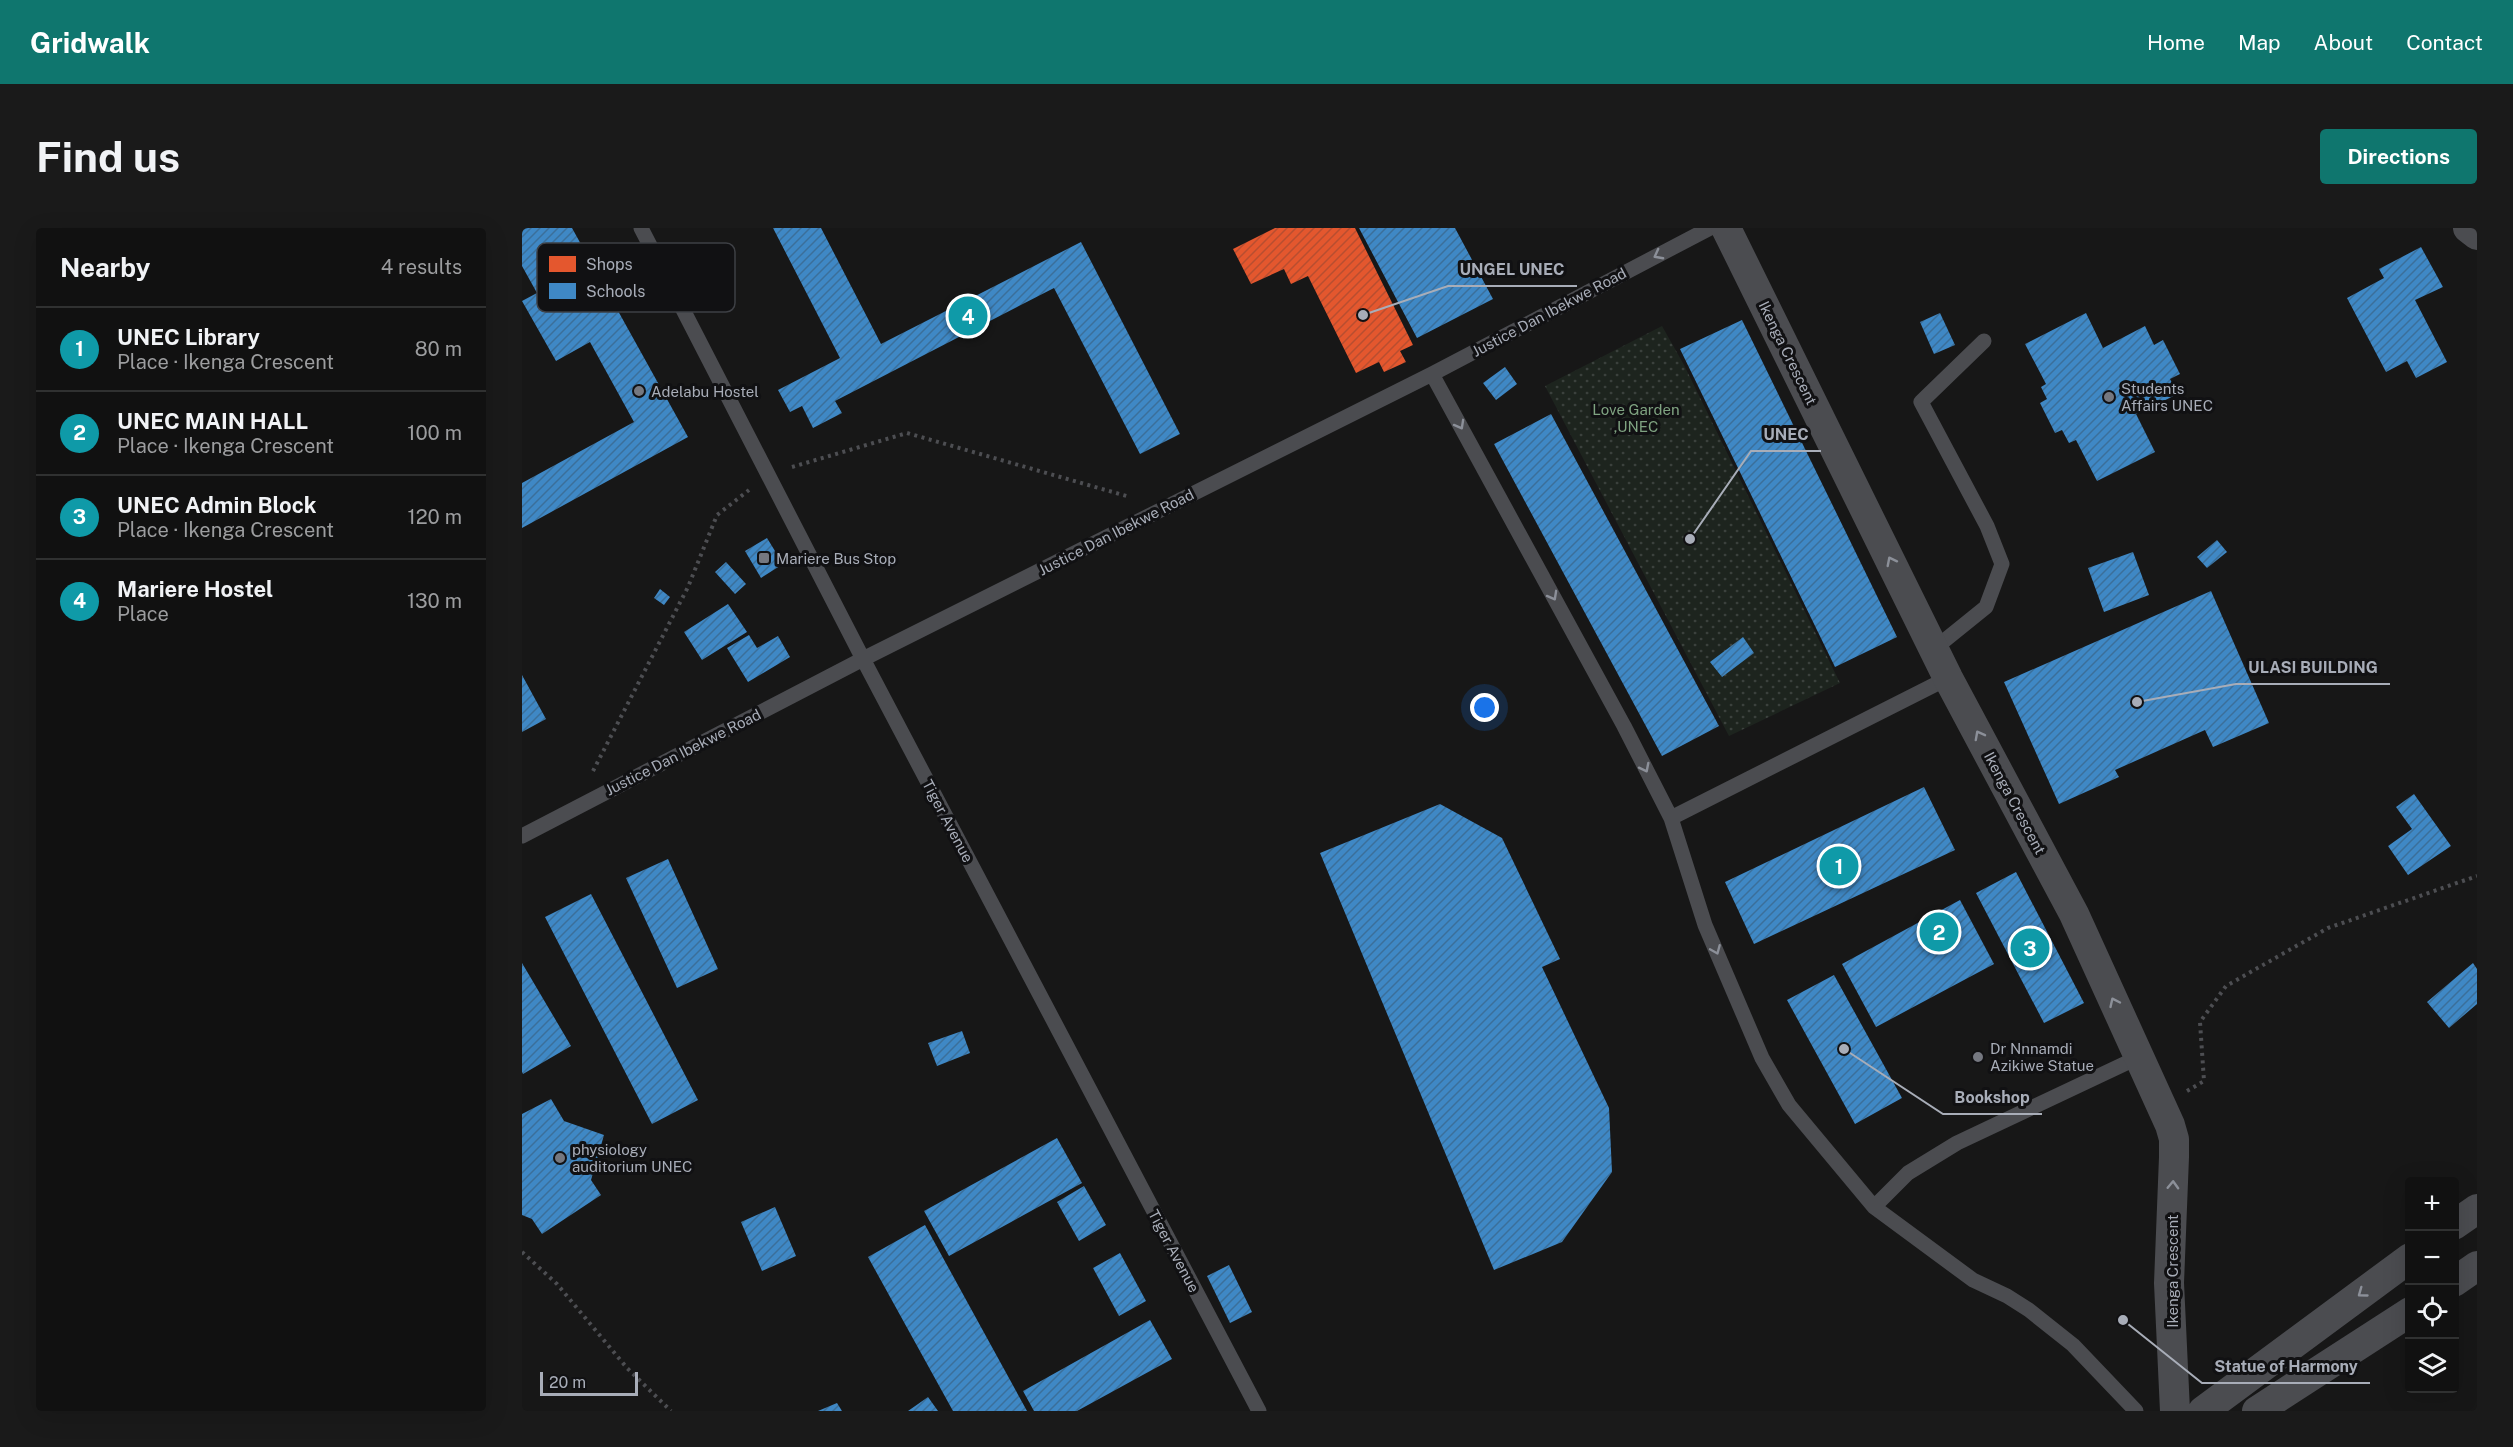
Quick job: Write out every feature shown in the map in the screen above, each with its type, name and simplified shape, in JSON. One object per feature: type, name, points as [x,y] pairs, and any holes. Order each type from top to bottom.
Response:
[{"type":"street","name":"Ikenga Crescent","points":[[1726,228],[1948,678],[2074,914],[2162,1106],[2174,1139],[2169,1283],[2175,1411]]},
{"type":"street","points":[[2468,228],[2477,235]]},
{"type":"street","points":[[2459,1222],[2477,1209]]},
{"type":"street","points":[[2203,1411],[2405,1261]]},
{"type":"street","points":[[2459,1279],[2477,1266]]},
{"type":"street","points":[[2257,1411],[2405,1315]]},
{"type":"street","points":[[2183,1411],[2190,1411]]},
{"type":"lane","name":"Tiger Avenue","points":[[641,228],[649,243]]},
{"type":"lane","name":"Justice Dan Ibekwe Road","points":[[522,836],[862,659],[1432,374],[1710,228]]},
{"type":"lane","name":"Tiger Avenue","points":[[684,312],[862,659],[1259,1411]]},
{"type":"lane","points":[[1934,649],[1986,607],[2002,564],[1987,526],[1922,402],[1984,341]]},
{"type":"lane","points":[[1432,374],[1624,726],[1671,818],[1705,925],[1762,1058],[1789,1106],[1874,1208],[1972,1280],[2029,1310],[2073,1345],[2136,1411]]},
{"type":"lane","points":[[1671,818],[1948,678]]},
{"type":"lane","points":[[1874,1208],[1908,1173],[1957,1143],[2139,1057]]},
{"type":"path","points":[[2162,1106],[2204,1081],[2200,1022],[2226,986],[2328,928],[2477,876]]},
{"type":"path","points":[[522,1252],[557,1284],[627,1368],[671,1411]]},
{"type":"green space","name":"Love Garden ,UNEC","points":[[1662,326],[1684,365],[1840,683],[1729,736],[1545,386]]},
{"type":"building: Shops","points":[[1275,228],[1355,228],[1413,345],[1400,351],[1406,362],[1384,372],[1379,362],[1356,373],[1308,276],[1291,284],[1284,269],[1251,284],[1233,249]]},
{"type":"building: Schools","name":"Adelabu Hostel","points":[[522,228],[572,228],[580,243],[537,243],[537,293],[522,266]]},
{"type":"building: Schools","points":[[773,228],[821,228],[881,344],[1081,242],[1180,434],[1140,454],[1054,288],[835,401],[842,413],[813,428],[802,406],[790,412],[778,390],[840,358]]},
{"type":"building: Schools","points":[[1359,228],[1455,228],[1493,299],[1417,338]]},
{"type":"building: Schools","points":[[2421,247],[2443,287],[2415,300],[2447,362],[2416,378],[2407,361],[2386,372],[2347,298],[2384,278],[2379,269]]},
{"type":"building: Schools","name":"Adelabu Hostel","points":[[537,293],[537,312],[619,312],[688,437],[522,528],[522,483],[634,422],[590,342],[556,361],[522,301]]},
{"type":"building: Schools","points":[[1940,313],[1955,345],[1934,354],[1920,322]]},
{"type":"building: Schools","name":"Students Affairs UNEC","points":[[2086,313],[2103,348],[2145,326],[2154,345],[2163,340],[2180,374],[2170,379],[2178,394],[2136,414],[2155,452],[2097,481],[2076,440],[2069,443],[2062,430],[2055,433],[2040,403],[2047,399],[2041,387],[2046,384],[2025,344]]},
{"type":"building: Schools","points":[[1742,320],[1897,637],[1835,667],[1680,349]]},
{"type":"building: Schools","points":[[1505,367],[1517,384],[1496,400],[1483,383]]},
{"type":"building: Schools","points":[[1551,414],[1719,726],[1662,756],[1494,444]]},
{"type":"building: Schools","name":"Mariere Bus Stop","points":[[767,538],[783,564],[761,578],[745,551]]},
{"type":"building: Schools","points":[[2217,540],[2227,552],[2207,568],[2197,557]]},
{"type":"building: Schools","points":[[2133,552],[2149,595],[2104,612],[2088,568]]},
{"type":"building: Schools","points":[[726,562],[746,584],[735,594],[715,572]]},
{"type":"building: Schools","points":[[660,589],[670,597],[664,605],[654,598]]},
{"type":"building: Schools","points":[[2211,591],[2269,723],[2213,747],[2205,730],[2115,770],[2119,777],[2059,804],[2004,682]]},
{"type":"building: Schools","points":[[728,604],[747,632],[702,660],[684,632]]},
{"type":"building: Schools","points":[[749,635],[757,648],[778,636],[790,657],[748,682],[727,648]]},
{"type":"building: Schools","points":[[1743,637],[1754,653],[1722,677],[1710,662]]},
{"type":"building: Schools","points":[[522,675],[546,719],[522,732]]},
{"type":"building: Schools","points":[[1924,787],[1955,850],[1754,944],[1725,882]]},
{"type":"building: Schools","points":[[2414,794],[2451,846],[2408,875],[2388,846],[2412,829],[2396,807]]},
{"type":"building: Schools","points":[[1440,804],[1502,838],[1560,959],[1542,967],[1609,1108],[1612,1172],[1562,1242],[1494,1270],[1320,853]]},
{"type":"building: Schools","points":[[668,859],[718,969],[677,988],[626,878]]},
{"type":"building: Schools","points":[[2016,872],[2084,1003],[2044,1023],[1976,893]]},
{"type":"building: Schools","points":[[591,894],[698,1100],[652,1124],[545,917]]},
{"type":"building: Schools","points":[[1960,900],[1994,964],[1876,1027],[1842,964]]},
{"type":"building: Schools","points":[[522,963],[571,1046],[523,1074],[522,1072]]},
{"type":"building: Schools","points":[[2473,963],[2477,969],[2477,1004],[2449,1028],[2427,1002]]},
{"type":"building: Schools","points":[[1834,975],[1902,1098],[1855,1124],[1787,1000]]},
{"type":"building: Schools","points":[[962,1031],[970,1053],[937,1066],[928,1043]]},
{"type":"building: Schools","name":"physiology auditorium UNEC","points":[[551,1099],[564,1121],[604,1135],[591,1180],[601,1195],[542,1234],[532,1219],[522,1215],[522,1114]]},
{"type":"building: Schools","points":[[1057,1138],[1082,1183],[949,1256],[924,1211]]},
{"type":"building: Schools","points":[[1084,1186],[1106,1225],[1079,1241],[1057,1202]]},
{"type":"building: Schools","points":[[775,1207],[796,1256],[762,1271],[741,1222]]},
{"type":"building: Schools","points":[[925,1225],[1027,1411],[953,1411],[868,1257]]},
{"type":"building: Schools","points":[[1120,1253],[1146,1301],[1119,1316],[1093,1268]]},
{"type":"building: Schools","points":[[1229,1265],[1252,1312],[1230,1323],[1207,1276]]},
{"type":"building: Schools","points":[[1150,1320],[1172,1359],[1077,1411],[1034,1411],[1023,1391]]},
{"type":"building: Schools","points":[[928,1397],[938,1411],[908,1411]]},
{"type":"building: Schools","points":[[837,1403],[842,1411],[818,1411]]},
{"type":"place","name":"UNGEL UNEC","points":[[1363,315]]},
{"type":"place","name":"Mariere Hostel","points":[[968,316]]},
{"type":"place","name":"Adelabu Hostel","points":[[639,391]]},
{"type":"place","name":"Students Affairs UNEC","points":[[2109,397]]},
{"type":"place","name":"UNEC","points":[[1690,539]]},
{"type":"place","name":"Mariere Bus Stop","points":[[764,558]]},
{"type":"place","name":"ULASI BUILDING","points":[[2137,702]]},
{"type":"place","name":"UNEC Library","points":[[1839,866]]},
{"type":"place","name":"UNEC MAIN HALL","points":[[1939,932]]},
{"type":"place","name":"UNEC Admin Block","points":[[2030,948]]},
{"type":"place","name":"Bookshop","points":[[1844,1049]]},
{"type":"place","name":"Dr Nnnamdi Azikiwe Statue","points":[[1978,1057]]},
{"type":"place","name":"physiology auditorium UNEC","points":[[560,1158]]},
{"type":"place","name":"Statue of Harmony","points":[[2123,1320]]}]
